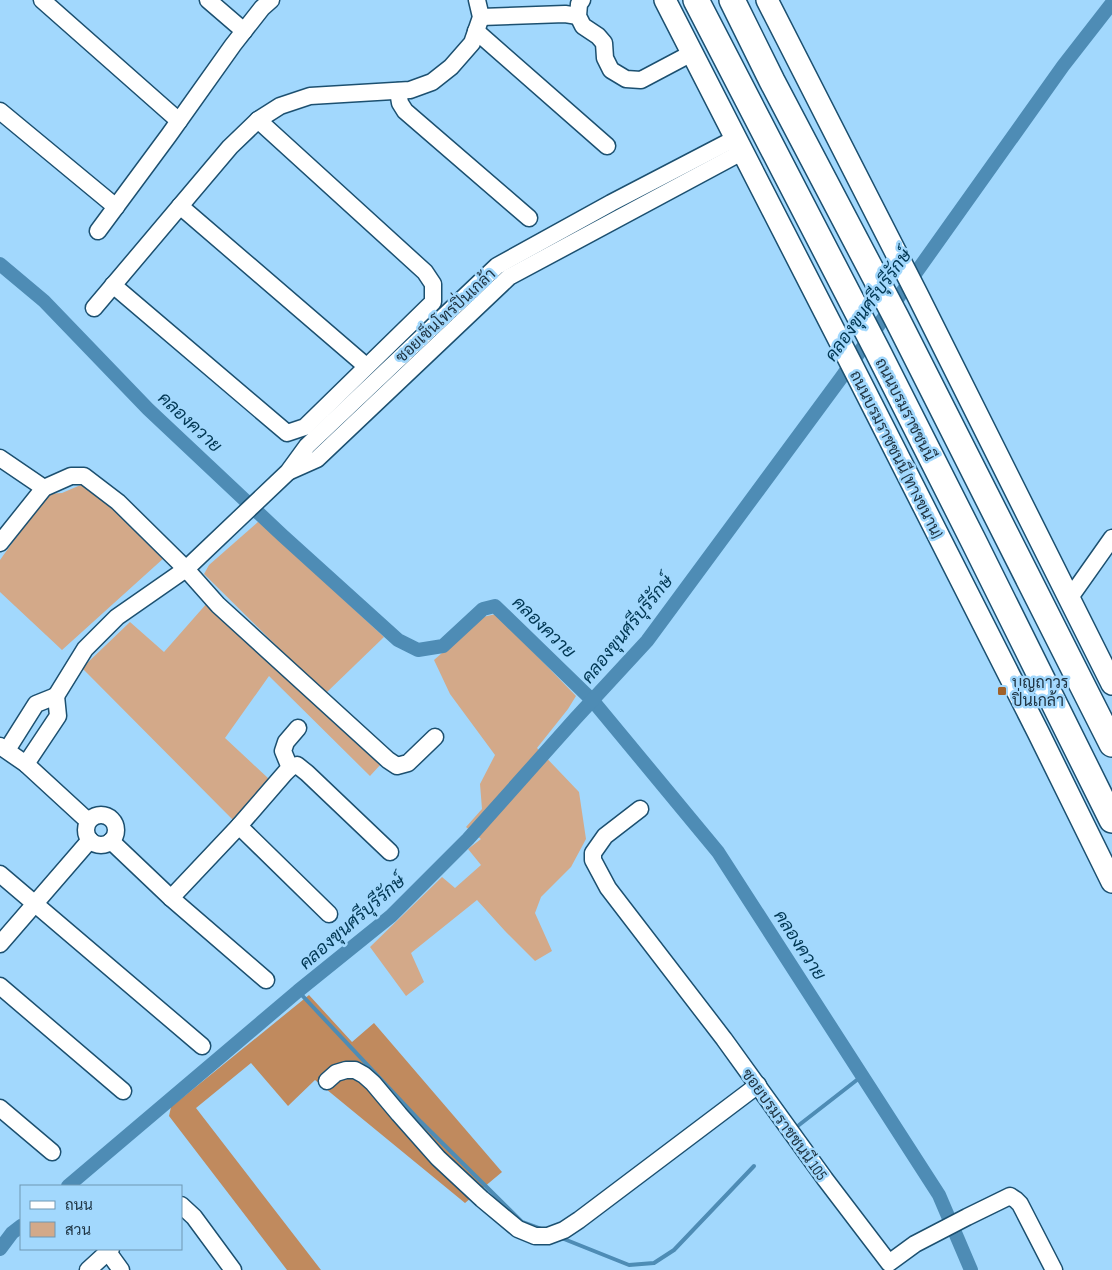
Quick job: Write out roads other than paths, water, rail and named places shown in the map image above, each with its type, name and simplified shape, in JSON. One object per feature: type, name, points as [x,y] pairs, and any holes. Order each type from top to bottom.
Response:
[{"type":"highway","name":"ถนนบรมราชชนนี","points":[[696,0],[877,350],[1112,820]]},
{"type":"highway","name":"ถนนบรมราชชนนี","points":[[732,0],[772,81],[896,317],[1112,744]]},
{"type":"main road","name":"ถนนบรมราชชนนี (ทางขนาน)","points":[[665,0],[1029,714],[1112,882]]},
{"type":"main road","points":[[767,0],[917,294],[1112,684]]},
{"type":"street","points":[[42,0],[179,121]]},
{"type":"street","points":[[208,0],[244,31]]},
{"type":"street","points":[[98,231],[244,31],[262,8],[271,0]]},
{"type":"street","points":[[94,308],[230,148],[258,120],[280,106],[310,96],[410,90],[432,82],[451,67],[472,43],[478,24],[477,0]]},
{"type":"street","points":[[582,0],[579,4],[578,16],[583,26],[598,36],[604,44],[605,58],[611,70],[626,79],[641,80],[692,54]]},
{"type":"street","points":[[478,24],[565,14],[578,16]]},
{"type":"street","points":[[478,24],[607,146]]},
{"type":"street","points":[[398,91],[400,103],[405,112],[529,218]]},
{"type":"street","points":[[0,111],[116,207]]},
{"type":"street","points":[[113,285],[287,434],[305,427],[433,302],[433,284],[425,272],[258,120]]},
{"type":"street","name":"ซอยเซ็นโทรปิ่นเกล้า","points":[[56,696],[85,650],[117,618],[186,569],[288,472],[317,459],[509,277],[739,145]]},
{"type":"street","points":[[180,206],[366,366]]},
{"type":"street","points":[[0,458],[44,488]]},
{"type":"street","points":[[0,543],[44,488],[71,476],[84,476],[118,502],[186,569],[218,605],[388,760],[397,766],[408,763],[435,737]]},
{"type":"street","points":[[1069,599],[1112,538]]},
{"type":"street","points":[[26,764],[58,716],[56,696],[36,704],[3,748],[26,764],[88,821]]},
{"type":"street","points":[[290,768],[284,751],[286,742],[298,728]]},
{"type":"street","points":[[171,898],[239,826],[290,768],[297,765],[390,852]]},
{"type":"street","name":"ซอยบรมราชชนนี 105","points":[[640,809],[606,836],[593,853],[593,860],[608,888],[758,1085],[884,1266],[915,1244],[1010,1196],[1020,1204],[1054,1270]]},
{"type":"street","points":[[101,815],[111,818],[116,832],[111,841],[107,844],[98,845],[90,840],[86,831],[88,821],[101,815]]},
{"type":"street","points":[[239,826],[329,914]]},
{"type":"street","points":[[0,944],[90,840]]},
{"type":"street","points":[[111,841],[171,898],[266,980]]},
{"type":"street","points":[[0,874],[202,1046]]},
{"type":"street","points":[[0,986],[123,1091]]},
{"type":"street","points":[[327,1081],[336,1074],[346,1070],[355,1070],[364,1075],[438,1158],[518,1229],[535,1236],[554,1234],[579,1220],[758,1085]]},
{"type":"street","points":[[0,1108],[52,1152]]},
{"type":"street","points":[[182,1206],[194,1217],[233,1270]]},
{"type":"street","points":[[88,1270],[109,1250],[121,1270]]},
{"type":"waterway","name":"คลองขุนศรีบุรีรักษ์","points":[[69,1185],[298,991],[391,916],[468,839],[647,641],[841,378],[1063,66],[1112,3]]},
{"type":"waterway","name":"คลองควาย","points":[[0,264],[44,301],[148,409],[282,535],[398,640],[418,650],[443,646],[483,609],[495,606],[593,701],[718,852],[939,1195],[971,1270]]},
{"type":"waterway","points":[[298,991],[421,1122],[522,1222],[541,1229]]},
{"type":"waterway","points":[[799,1125],[862,1076]]},
{"type":"waterway","points":[[559,1237],[629,1265],[654,1263],[674,1250],[754,1166]]},
{"type":"waterway","name":"คลองขุนศรีบุรีรักษ์","points":[[0,1249],[12,1233],[20,1227]]},
{"type":"place","name":"บุญถาวร ปิ่นเกล้า","points":[[1002,691]]}]
